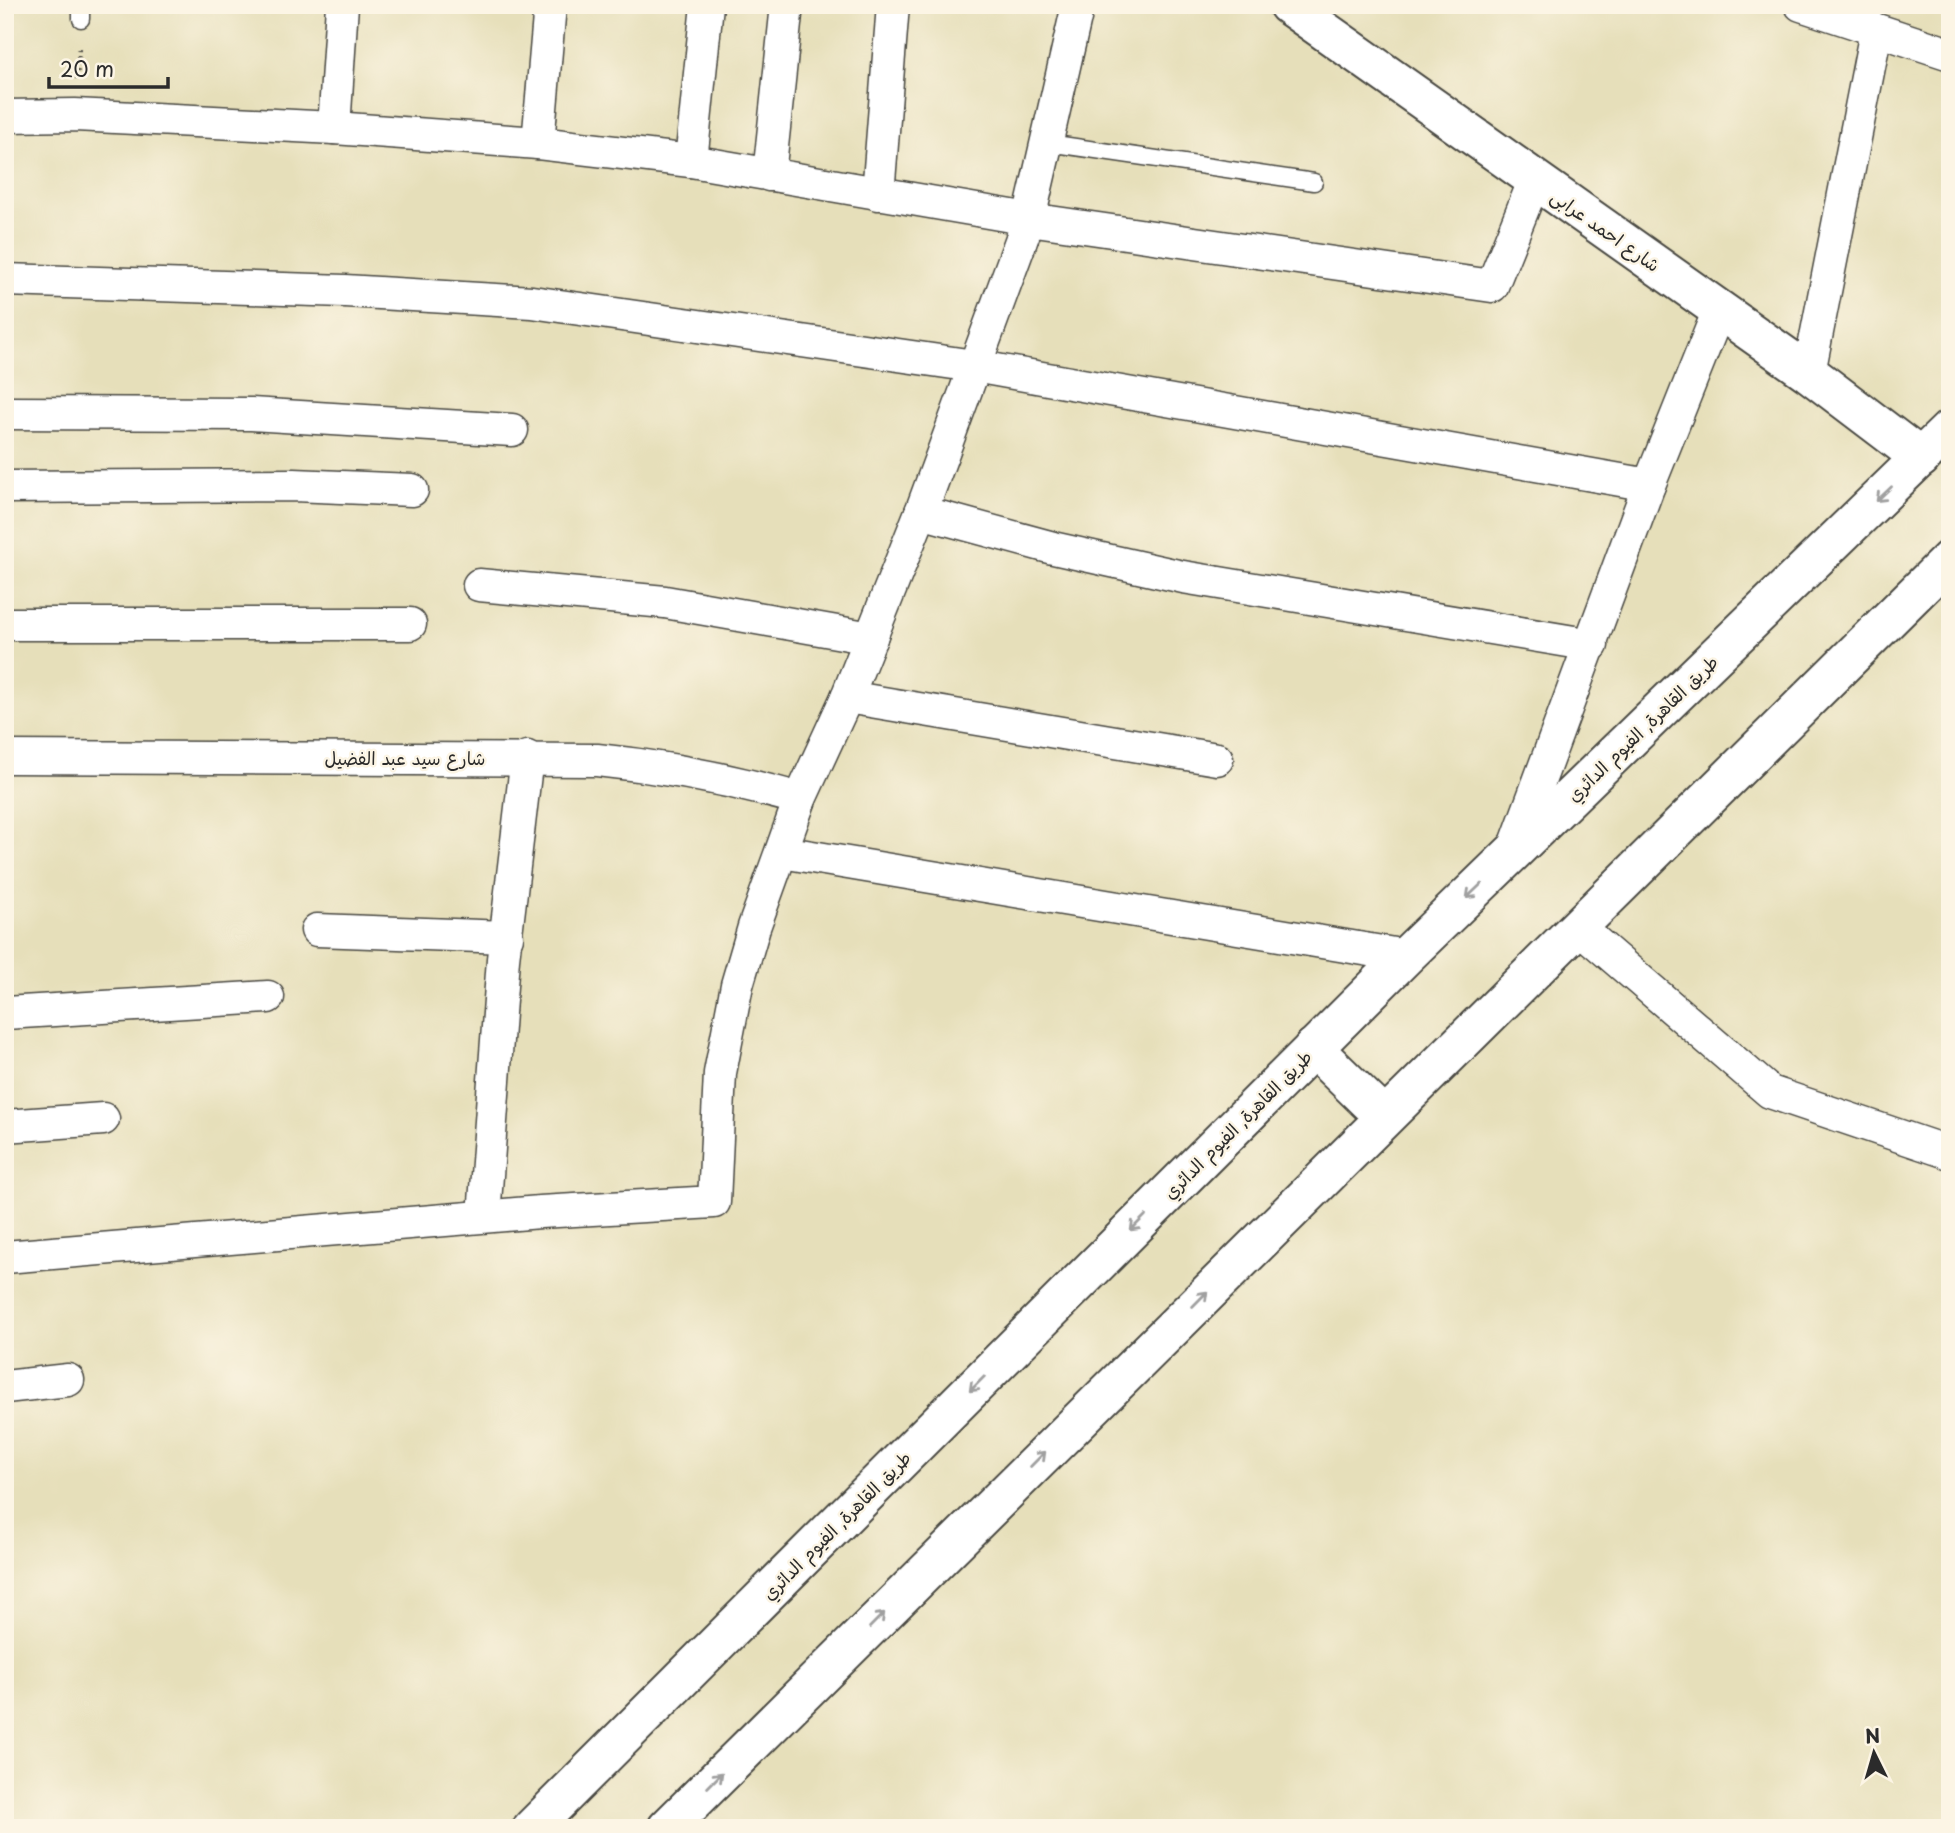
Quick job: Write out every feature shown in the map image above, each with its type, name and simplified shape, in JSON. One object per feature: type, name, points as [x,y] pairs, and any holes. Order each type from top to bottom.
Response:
[{"type":"main road","name":"شارع احمد عرابى","points":[[1287,5],[1809,373],[1921,458]]},
{"type":"main road","name":"طريق القاهرة, الفيوم الدائري","points":[[532,1828],[1406,956],[1950,429]]},
{"type":"main road","points":[[667,1828],[1950,559]]},
{"type":"main road","points":[[1313,1048],[1384,1116]]},
{"type":"street","points":[[334,128],[342,5]]},
{"type":"street","points":[[538,143],[550,5]]},
{"type":"street","points":[[691,161],[707,5]]},
{"type":"street","points":[[769,175],[787,5]]},
{"type":"street","points":[[878,194],[893,5]]},
{"type":"street","points":[[5,1257],[484,1216],[714,1202],[720,1073],[737,985],[800,799],[872,638],[1029,219],[1078,5]]},
{"type":"street","points":[[1801,5],[1950,54]]},
{"type":"street","points":[[1809,373],[1876,30]]},
{"type":"street","points":[[5,116],[75,115],[334,128],[538,143],[691,161],[1029,219],[1492,286],[1535,179]]},
{"type":"street","points":[[5,280],[345,291],[532,302],[974,366],[1649,485]]},
{"type":"street","points":[[1512,854],[1592,645],[1649,485],[1719,310]]},
{"type":"street","points":[[5,413],[251,414],[512,430]]},
{"type":"street","points":[[5,487],[294,485],[412,490]]},
{"type":"street","points":[[921,512],[1053,548],[1183,577],[1592,645]]},
{"type":"street","points":[[479,585],[665,602],[872,638]]},
{"type":"street","points":[[5,624],[410,624]]},
{"type":"street","points":[[847,697],[1217,759]]},
{"type":"street","name":"شارع سيد عبد الفضيل","points":[[5,757],[527,757],[597,760],[665,767],[733,780],[800,799]]},
{"type":"street","points":[[484,1216],[507,937],[527,757]]},
{"type":"street","points":[[782,852],[1406,956]]},
{"type":"street","points":[[1577,926],[1770,1092],[1950,1153]]},
{"type":"street","points":[[317,930],[507,937]]},
{"type":"street","points":[[5,1013],[268,997]]},
{"type":"street","points":[[5,1126],[103,1119]]},
{"type":"street","points":[[5,1387],[68,1380]]},
{"type":"lane","points":[[1048,143],[1314,182]]},
{"type":"path","points":[[75,115],[81,12]]}]
